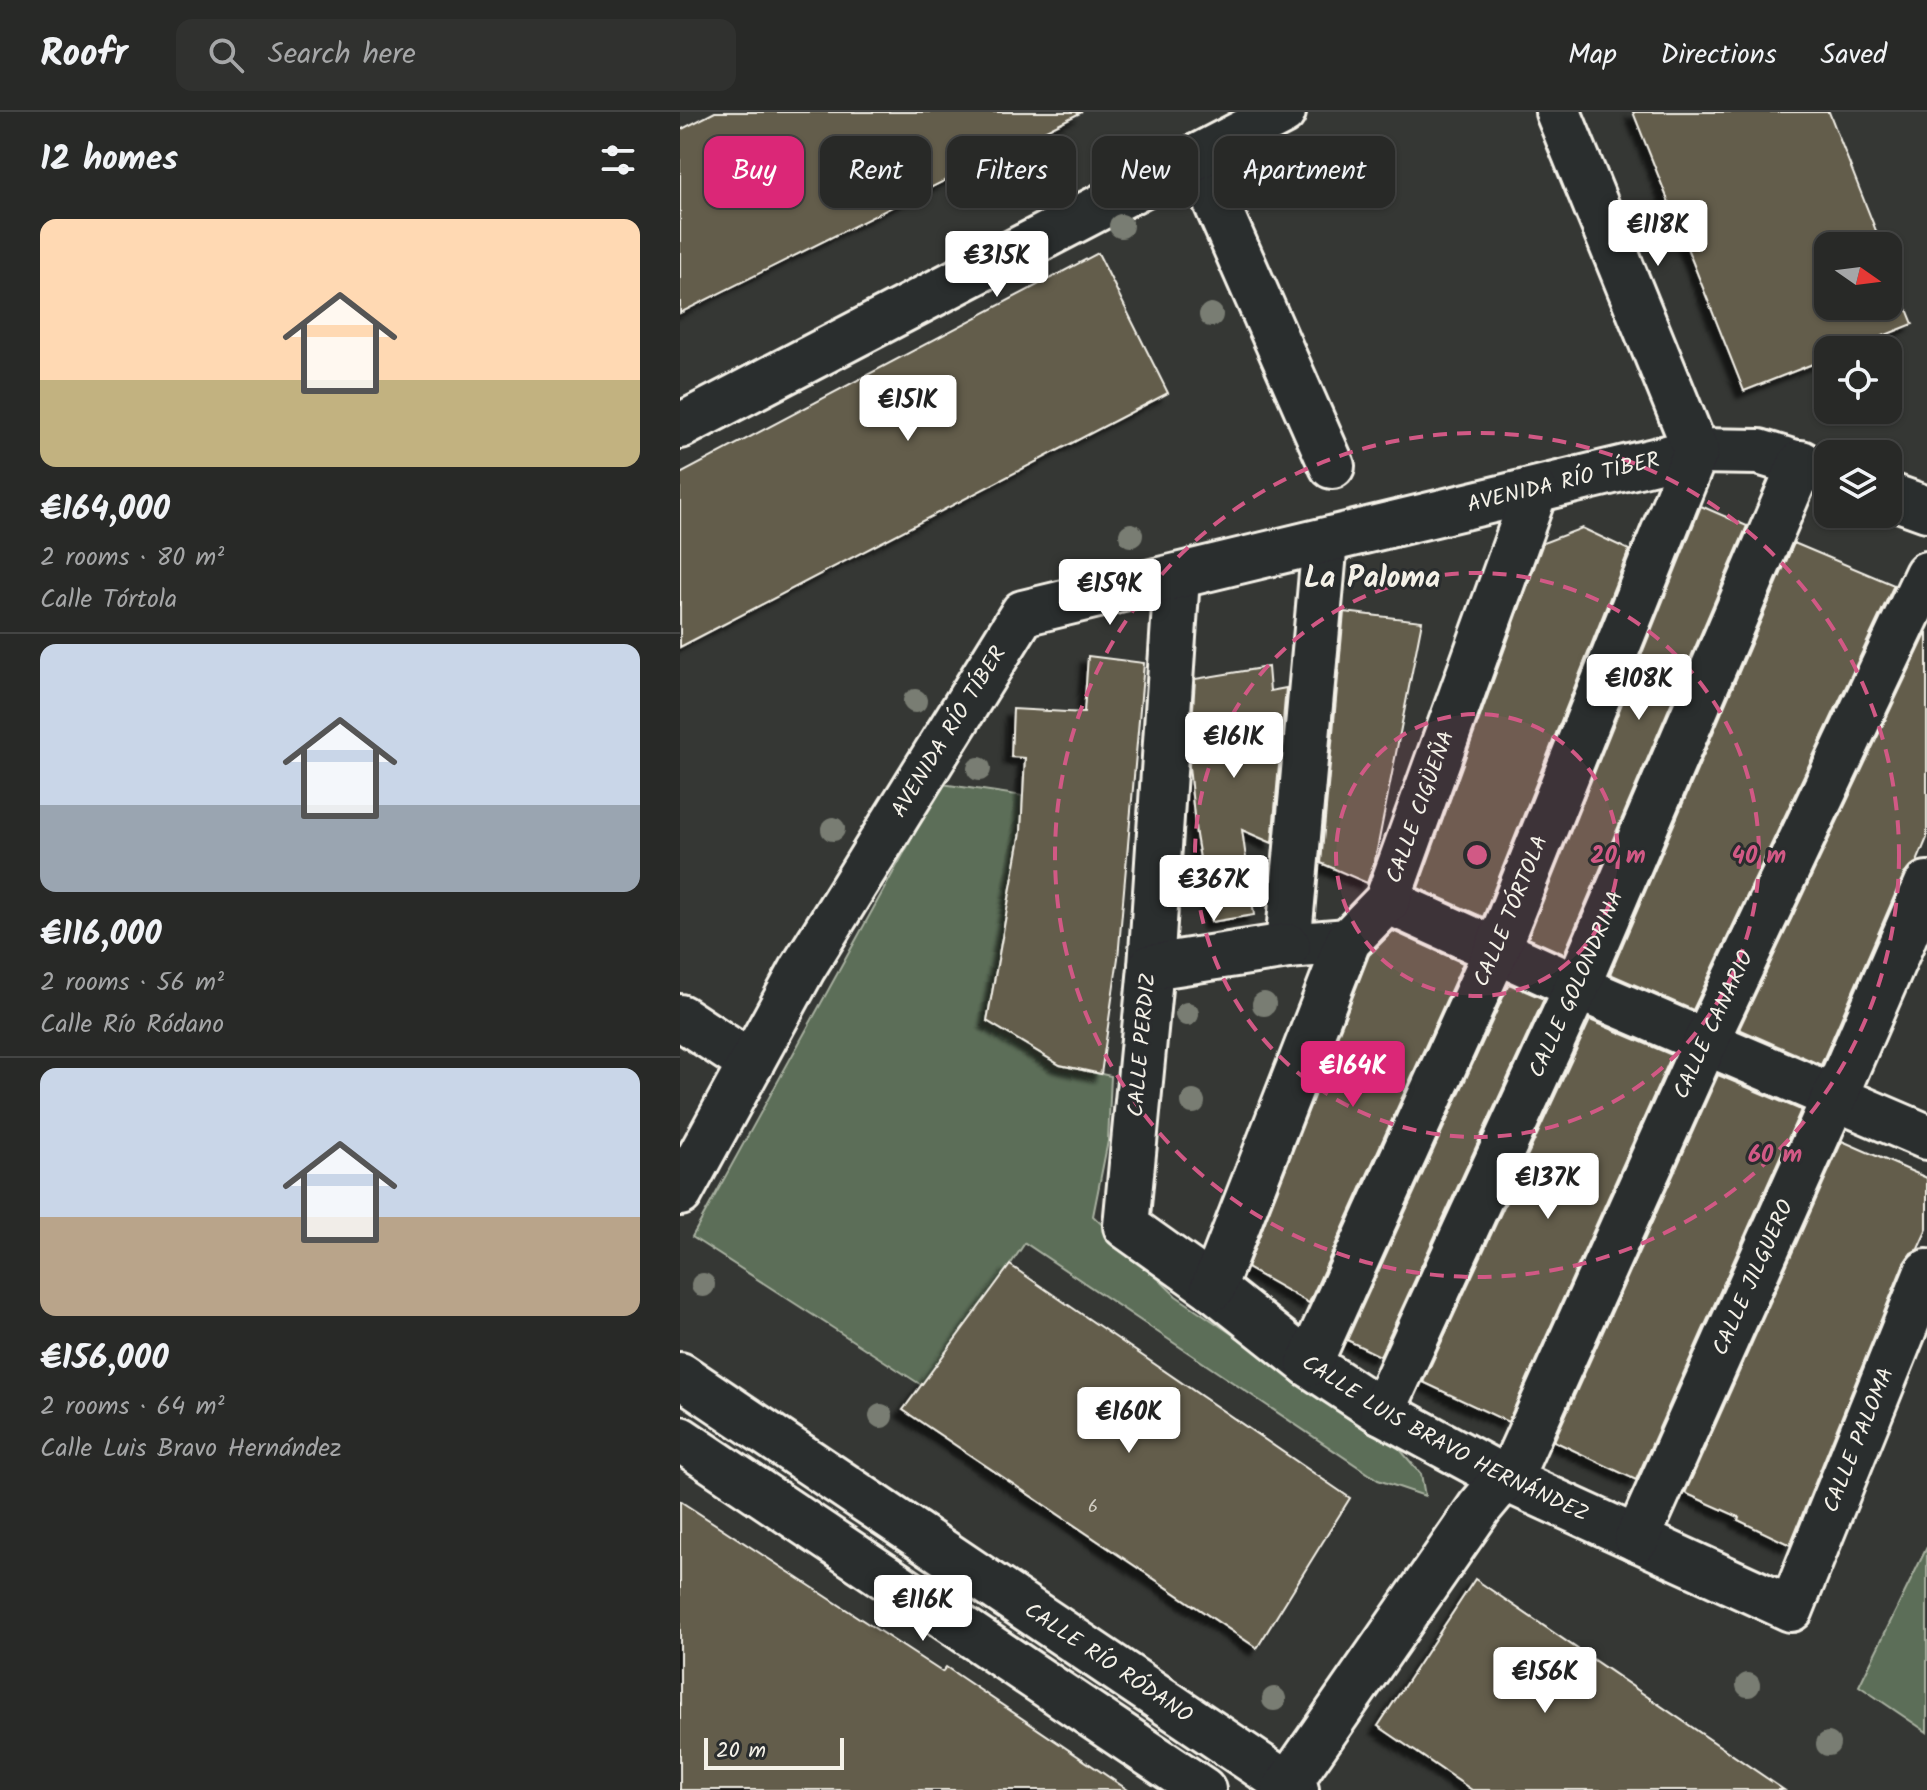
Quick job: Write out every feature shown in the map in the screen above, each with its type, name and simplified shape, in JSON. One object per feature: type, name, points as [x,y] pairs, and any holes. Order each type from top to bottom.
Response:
[{"type":"street","points":[[1198,156],[1283,112]]},
{"type":"street","points":[[1558,112],[1696,451]]},
{"type":"street","points":[[1198,162],[1332,466]]},
{"type":"street","points":[[680,426],[1098,208]]},
{"type":"street","name":"AVENIDA RÍO TÍBER","points":[[680,1193],[803,968],[1023,613],[1696,451],[1759,452],[1814,468]]},
{"type":"street","name":"CALLE TÓRTOLA","points":[[1309,1364],[1497,949],[1696,451]]},
{"type":"street","name":"CALLE GOLONDRINA","points":[[1382,1412],[1814,468]]},
{"type":"street","name":"CALLE CIGÜEÑA","points":[[1213,1288],[1348,941],[1387,901],[1535,491]]},
{"type":"street","points":[[1902,500],[1927,509]]},
{"type":"street","points":[[1288,946],[1325,541]]},
{"type":"street","name":"CALLE CANARIO","points":[[1290,1788],[1480,1507],[1516,1464],[1706,1041],[1927,574]]},
{"type":"street","name":"CALLE PERDIZ","points":[[1126,1226],[1151,967],[1177,577]]},
{"type":"street","name":"CALLE JILGUERO","points":[[1637,1539],[1927,884]]},
{"type":"street","points":[[1387,901],[1577,987],[1927,1137]]},
{"type":"street","points":[[1151,967],[1288,946],[1348,941]]},
{"type":"street","points":[[680,1017],[751,1064]]},
{"type":"street","name":"CALLE LUIS BRAVO HERNÁNDEZ","points":[[1126,1226],[1213,1288],[1309,1364],[1382,1412],[1506,1479],[1791,1609]]},
{"type":"street","name":"CALLE PALOMA","points":[[1791,1609],[1927,1272]]},
{"type":"street","name":"CALLE RÍO RÓDANO","points":[[680,1375],[1290,1788]]},
{"type":"street","points":[[680,1439],[1203,1790]]},
{"type":"green space","points":[[942,784],[1024,796],[1021,832],[987,1021],[1060,1065],[1111,1076],[1108,1141],[1093,1216],[1176,1296],[1397,1446],[1421,1474],[1425,1496],[1378,1480],[1025,1243],[926,1388],[692,1237]]},
{"type":"green space","points":[[1927,1547],[1927,1732],[1859,1686]]},
{"type":"building","points":[[715,112],[1082,112],[1034,136],[947,136],[947,180],[931,188],[931,136],[820,136],[820,208],[890,208],[680,313],[680,130]]},
{"type":"building","points":[[1633,112],[1829,112],[1876,232],[1814,232],[1814,320],[1902,320],[1902,297],[1913,324],[1883,336],[1814,336],[1814,364],[1744,391]]},
{"type":"building","points":[[1098,253],[1168,393],[680,647],[680,474]]},
{"type":"building","points":[[1701,506],[1747,526],[1564,954],[1528,938]]},
{"type":"building","points":[[1582,528],[1629,550],[1483,917],[1418,888],[1543,543]]},
{"type":"building","points":[[1794,543],[1894,585],[1693,1010],[1610,974]]},
{"type":"building","points":[[1344,612],[1422,621],[1375,860],[1367,883],[1321,863]]},
{"type":"building","points":[[1927,632],[1927,838],[1917,862],[1904,874],[1821,1065],[1739,1029]]},
{"type":"building","points":[[1088,656],[1144,663],[1118,958],[1101,1074],[1060,1065],[987,1021],[1021,832],[1025,758],[1011,757],[1013,709],[1084,713]]},
{"type":"building","points":[[1268,667],[1270,691],[1286,688],[1272,843],[1242,830],[1254,915],[1211,922],[1196,835],[1189,766],[1195,679]]},
{"type":"building","points":[[1393,931],[1463,963],[1309,1303],[1247,1268],[1369,955]]},
{"type":"building","points":[[1509,984],[1544,999],[1380,1356],[1347,1340]]},
{"type":"building","points":[[1590,1020],[1672,1055],[1508,1422],[1423,1382]]},
{"type":"building","points":[[1718,1075],[1801,1110],[1636,1480],[1554,1441]]},
{"type":"building","points":[[1842,1141],[1927,1178],[1927,1229],[1918,1249],[1904,1263],[1790,1545],[1738,1520],[1739,1517],[1685,1493]]},
{"type":"building","points":[[1010,1265],[1350,1498],[1257,1648],[903,1410]]},
{"type":"building","points":[[680,1501],[942,1672],[946,1667],[1128,1790],[680,1790]]},
{"type":"building","points":[[1475,1579],[1784,1790],[1472,1790],[1378,1726]]},
{"type":"district","name":"La Paloma","points":[[1372,579]]}]
